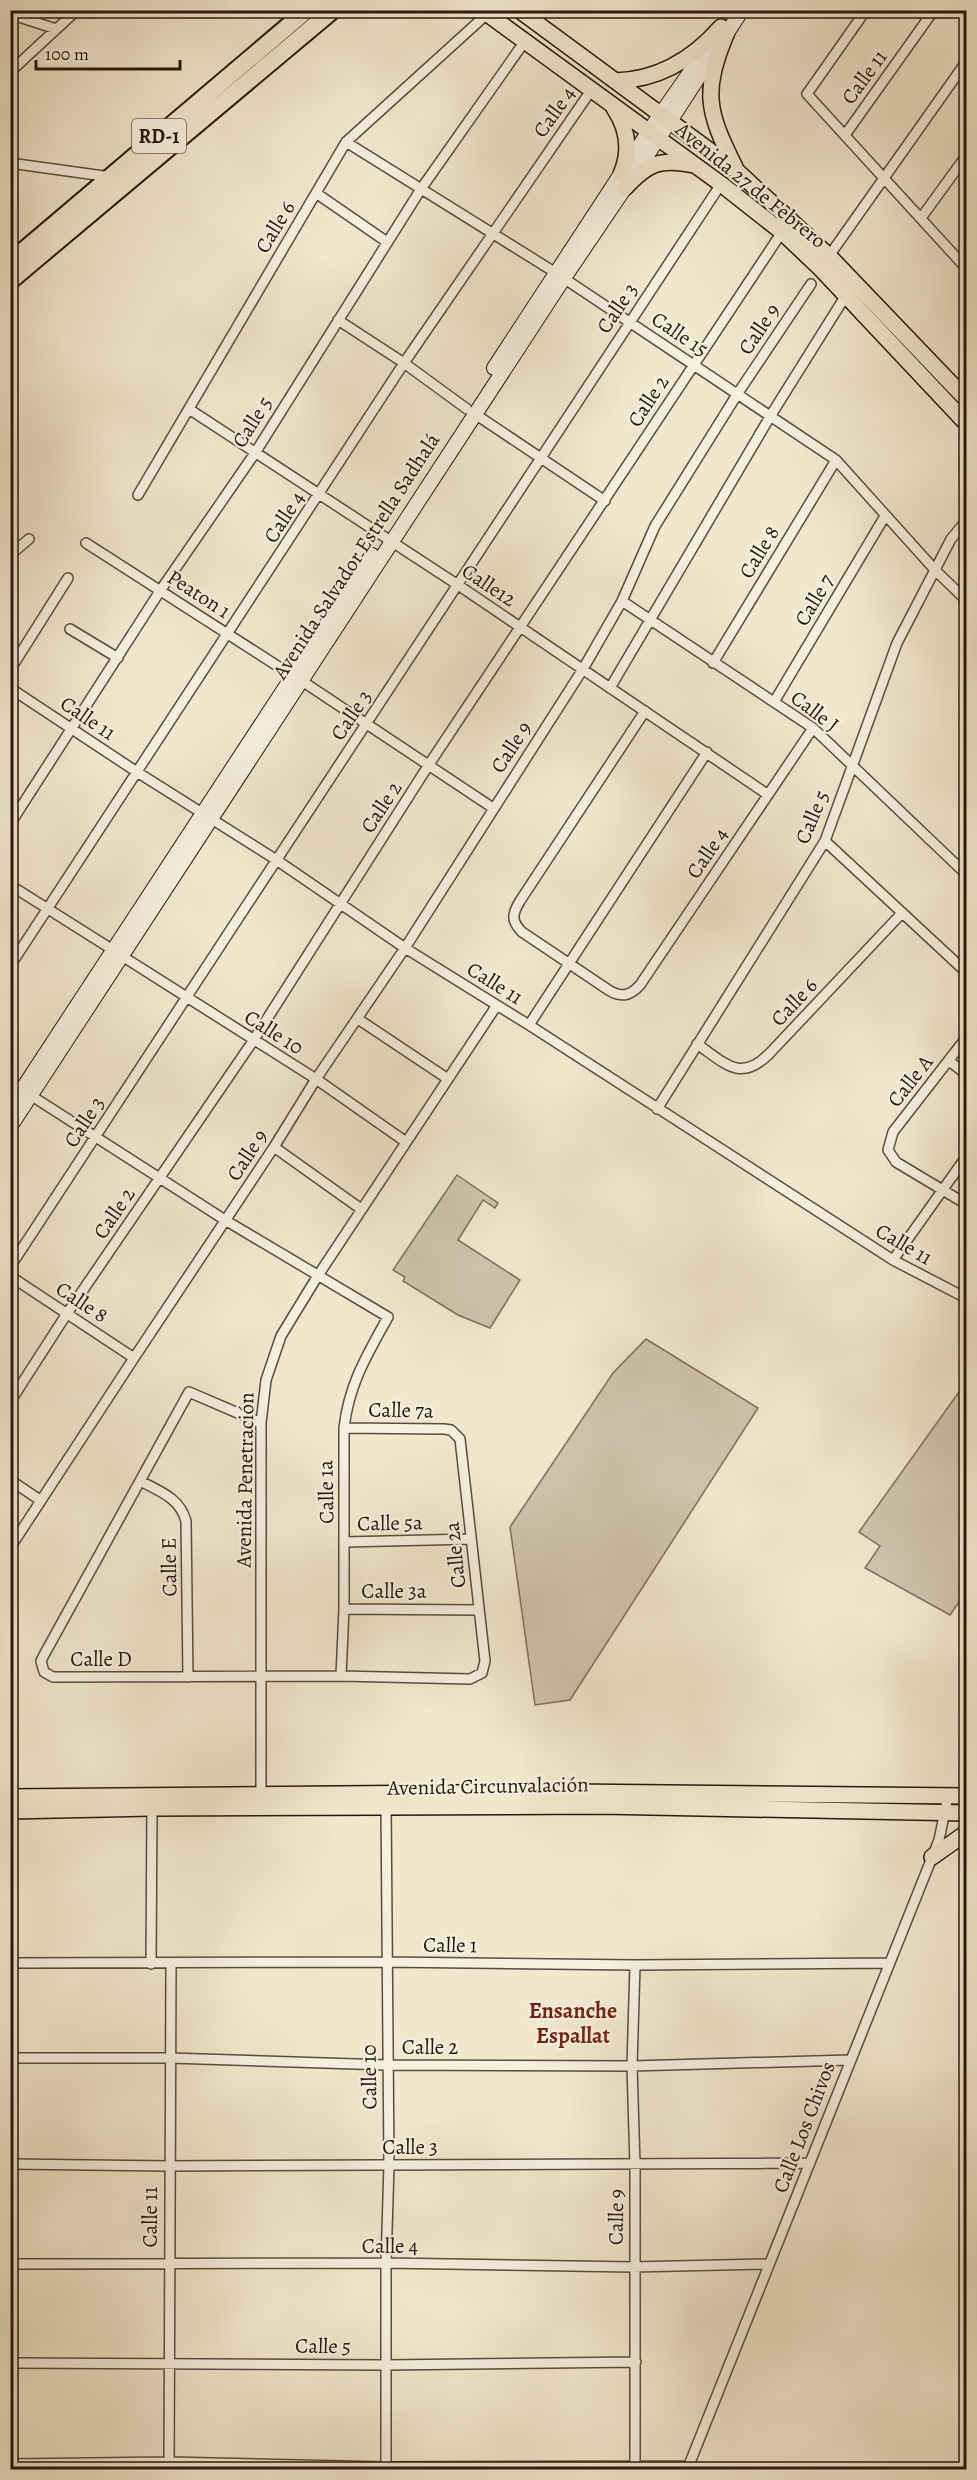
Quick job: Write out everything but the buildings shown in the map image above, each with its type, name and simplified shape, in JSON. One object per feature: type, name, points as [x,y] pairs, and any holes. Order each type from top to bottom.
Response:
[{"type":"highway","name":"RD-1","points":[[10,262],[307,10]]},
{"type":"highway","points":[[296,42],[333,10]]},
{"type":"highway","points":[[296,42],[341,10]]},
{"type":"highway","name":"RD-1","points":[[10,281],[296,42]]},
{"type":"main road","name":"Avenida 27 de Febrero","points":[[519,10],[736,170],[829,256],[850,289],[966,423]]},
{"type":"main road","name":"Avenida Salvador Estrella Sadhalá","points":[[724,30],[732,10]]},
{"type":"main road","name":"Avenida Salvador Estrella Sadhalá","points":[[10,1108],[208,818],[560,275],[724,30],[741,10]]},
{"type":"main road","name":"Avenida 27 de Febrero","points":[[485,12],[721,184],[782,232],[850,289],[966,399]]},
{"type":"main road","points":[[615,81],[627,81],[668,70],[704,47],[724,30]]},
{"type":"main road","points":[[724,30],[710,95],[716,129],[736,170]]},
{"type":"main road","points":[[613,105],[627,139],[628,151],[623,181]]},
{"type":"main road","points":[[623,181],[648,166],[663,162],[695,165]]},
{"type":"main road","name":"Avenida Salvador Estrella Sadhalá","points":[[10,1127],[22,1089]]},
{"type":"main road","name":"Avenida Circunvalación","points":[[386,1800],[570,1791],[966,1797]]},
{"type":"main road","name":"Avenida Circunvalación","points":[[10,1797],[152,1801],[386,1800],[966,1813]]},
{"type":"main road","name":"Avenida Circunvalación","points":[[10,1810],[152,1801]]},
{"type":"main road","points":[[932,1857],[966,1833]]},
{"type":"street","points":[[10,72],[77,10]]},
{"type":"street","points":[[866,10],[807,94],[966,268]]},
{"type":"street","name":"Calle 11","points":[[845,135],[934,10]]},
{"type":"street","name":"Calle 6","points":[[138,495],[346,142],[485,12]]},
{"type":"street","points":[[10,15],[56,29]]},
{"type":"street","name":"Calle 5","points":[[10,824],[160,591],[255,453],[421,189],[525,41]]},
{"type":"street","points":[[829,256],[963,74],[966,62]]},
{"type":"street","name":"Calle 4","points":[[10,966],[320,495],[404,363],[491,233],[592,89]]},
{"type":"street","name":"Calle 15","points":[[346,142],[560,275],[836,460],[935,570],[966,600]]},
{"type":"street","points":[[921,219],[966,156]]},
{"type":"street","points":[[10,163],[111,177]]},
{"type":"street","name":"Calle 3","points":[[10,1267],[275,859],[367,725],[540,457],[721,184]]},
{"type":"street","points":[[316,193],[387,242]]},
{"type":"street","name":"Calle 2","points":[[10,1402],[66,1315],[253,1041],[428,766],[782,232]]},
{"type":"street","points":[[959,260],[966,250]]},
{"type":"street","name":"Calle 9","points":[[10,1548],[274,1147],[315,1078],[405,948],[583,669],[622,601],[655,526],[738,393],[811,284]]},
{"type":"street","points":[[610,688],[771,415],[850,289]]},
{"type":"street","points":[[338,320],[605,501]]},
{"type":"street","name":"Calle12","points":[[189,409],[458,585],[767,794]]},
{"type":"street","name":"Calle 8","points":[[713,663],[836,460]]},
{"type":"street","name":"Calle 7","points":[[774,702],[885,516]]},
{"type":"street","name":"Calle 5","points":[[657,1109],[825,841],[897,643],[951,539],[966,521]]},
{"type":"street","points":[[10,555],[29,539]]},
{"type":"street","name":"Peaton 1","points":[[86,543],[493,808]]},
{"type":"street","points":[[10,670],[68,578]]},
{"type":"street","name":"Calle J","points":[[622,601],[813,728],[966,874]]},
{"type":"street","points":[[70,629],[117,658]]},
{"type":"street","name":"Calle 11","points":[[10,688],[208,818],[275,859],[405,948],[529,1025],[893,1260],[966,1298]]},
{"type":"street","points":[[569,964],[522,932],[513,923],[512,918],[516,908],[645,711]]},
{"type":"street","name":"Calle 4","points":[[569,964],[617,995],[629,995],[640,985],[813,728]]},
{"type":"street","points":[[529,1025],[707,752]]},
{"type":"street","points":[[825,841],[966,972]]},
{"type":"street","name":"Calle 10","points":[[10,885],[185,998],[315,1078],[406,1142]]},
{"type":"street","name":"Calle 6","points":[[698,1044],[734,1068],[744,1070],[755,1067],[770,1054],[902,913]]},
{"type":"street","name":"Avenida Penetración","points":[[261,1800],[261,1423],[266,1380],[281,1336],[317,1277],[497,1005]]},
{"type":"street","points":[[357,1019],[448,1079]]},
{"type":"street","name":"Calle A","points":[[941,1190],[896,1162],[888,1150],[893,1132],[966,1038]]},
{"type":"street","points":[[949,1061],[966,1074]]},
{"type":"street","points":[[22,1089],[317,1277]]},
{"type":"street","points":[[274,1147],[361,1209]]},
{"type":"street","points":[[893,1260],[966,1157]]},
{"type":"street","points":[[941,1190],[966,1204]]},
{"type":"street","name":"Calle 8","points":[[10,1276],[134,1358]]},
{"type":"street","name":"Calle 1a","points":[[317,1277],[388,1317],[355,1378],[347,1401],[344,1428],[345,1542],[341,1676]]},
{"type":"street","name":"Calle D","points":[[261,1423],[189,1392],[44,1654],[41,1665],[44,1672],[54,1677],[341,1676],[470,1679],[482,1673]]},
{"type":"street","name":"Calle 7a","points":[[344,1428],[444,1429],[456,1434]]},
{"type":"street","name":"Calle 2a","points":[[456,1434],[460,1439],[485,1661],[482,1673]]},
{"type":"street","points":[[10,1480],[40,1500]]},
{"type":"street","name":"Calle E","points":[[140,1481],[173,1499],[184,1512],[188,1677]]},
{"type":"street","name":"Calle 5a","points":[[345,1542],[471,1539]]},
{"type":"street","name":"Calle 3a","points":[[344,1609],[478,1610]]},
{"type":"street","name":"Calle Los Chivos","points":[[687,2468],[939,1840],[948,1796]]},
{"type":"street","name":"Calle 10","points":[[386,1800],[388,2165],[386,2468]]},
{"type":"street","points":[[151,1964],[152,1801]]},
{"type":"street","name":"Calle 1","points":[[10,1964],[889,1963]]},
{"type":"street","name":"Calle 11","points":[[169,2466],[168,2166],[171,1964]]},
{"type":"street","name":"Calle 9","points":[[635,1965],[632,2066],[635,2165],[633,2266],[636,2362],[635,2468]]},
{"type":"street","name":"Calle 2","points":[[10,2058],[170,2058],[387,2065],[632,2066],[850,2060]]},
{"type":"street","name":"Calle 3","points":[[10,2164],[168,2166],[810,2163]]},
{"type":"street","name":"Calle 4","points":[[10,2264],[386,2263],[633,2266],[769,2264]]},
{"type":"street","name":"Calle 5","points":[[10,2363],[386,2365],[636,2362]]},
{"type":"street","points":[[10,2464],[687,2468]]},
{"type":"shaded area","points":[[457,1175],[498,1203],[495,1208],[483,1200],[458,1240],[520,1280],[490,1328],[458,1315],[403,1281],[405,1277],[393,1270]]},
{"type":"shaded area","points":[[646,1339],[758,1408],[570,1700],[535,1705],[510,1527],[613,1373]]},
{"type":"shaded area","points":[[966,1382],[966,1592],[950,1615],[865,1568],[880,1546],[859,1532]]},
{"type":"district","name":"Ensanche Espallat","points":[[573,2024]]}]
